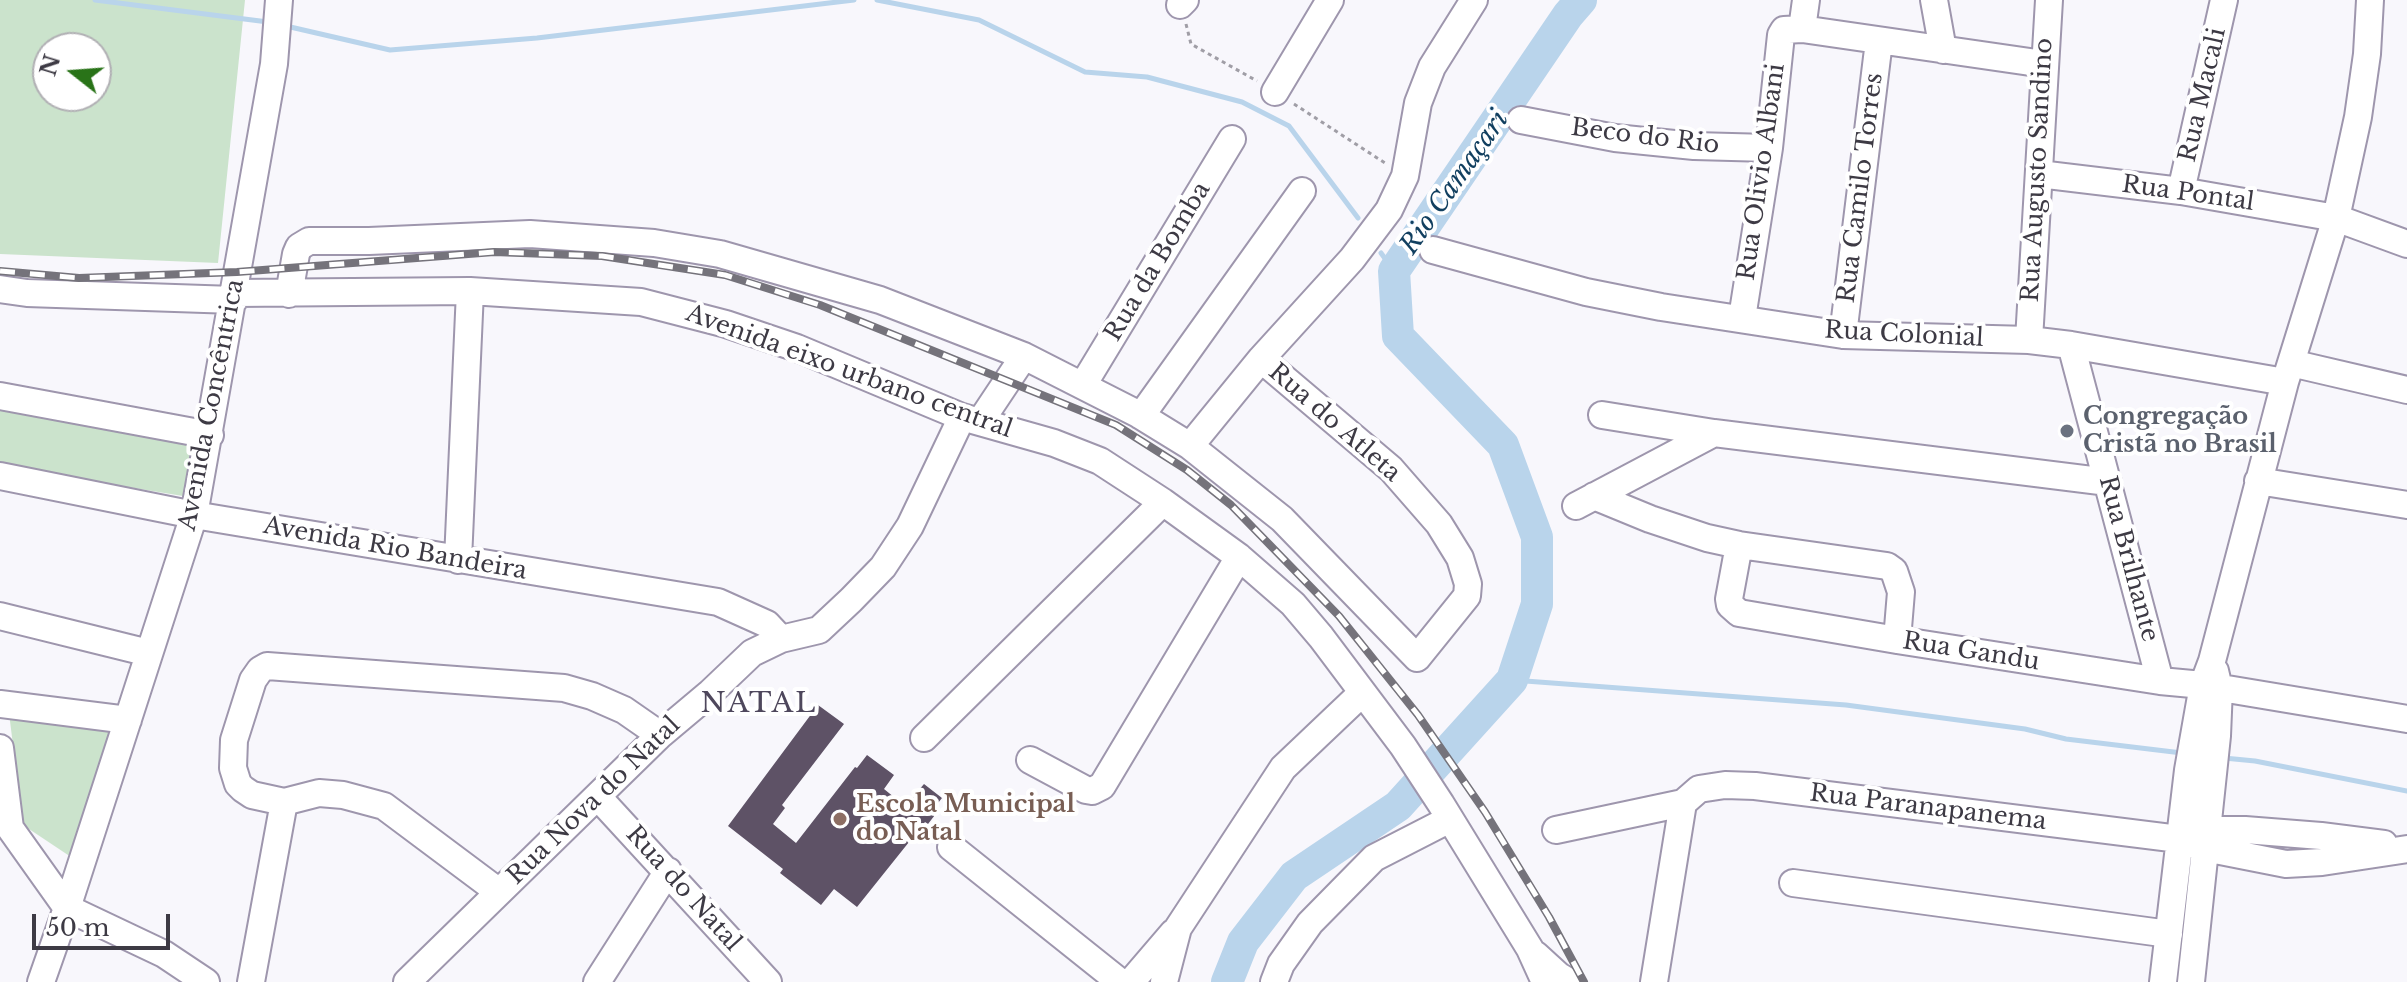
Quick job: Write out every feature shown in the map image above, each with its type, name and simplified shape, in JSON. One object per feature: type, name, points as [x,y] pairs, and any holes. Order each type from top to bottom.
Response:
[{"type":"street","name":"Avenida Concêntrica","points":[[41,982],[194,515],[274,64],[279,0]]},
{"type":"street","points":[[1275,92],[1330,0]]},
{"type":"street","points":[[1261,359],[1352,259],[1389,210],[1405,176],[1418,103],[1432,67],[1474,0]]},
{"type":"street","name":"Rua Olivio Albani","points":[[1742,318],[1769,148],[1781,35],[1794,29],[1806,0]]},
{"type":"street","points":[[1934,0],[1943,50]]},
{"type":"street","name":"Rua Augusto Sandino","points":[[2029,340],[2049,0]]},
{"type":"street","name":"Rua Macali","points":[[2181,191],[2224,0]]},
{"type":"street","points":[[2163,982],[2180,834],[2200,772],[2211,678],[2258,481],[2336,218],[2358,117],[2367,54],[2370,0]]},
{"type":"street","points":[[1794,29],[2044,64]]},
{"type":"street","name":"Rua Camilo Torres","points":[[1843,335],[1879,41]]},
{"type":"street","name":"Beco do Rio","points":[[1521,120],[1615,138],[1694,146],[1769,148]]},
{"type":"street","name":"Rua da Bomba","points":[[1083,385],[1232,139]]},
{"type":"street","name":"Rua Pontal","points":[[2039,174],[2181,191],[2336,218],[2407,244]]},
{"type":"street","points":[[1141,416],[1302,191]]},
{"type":"street","points":[[289,294],[296,254],[299,247],[309,241],[530,234],[623,240],[720,254],[880,300],[1024,356],[1141,416],[1190,446]]},
{"type":"street","name":"Rua Colonial","points":[[1433,250],[1586,292],[1661,307],[1843,335],[2029,340],[2407,390]]},
{"type":"street","name":"Avenida eixo urbano central","points":[[0,289],[27,293],[234,297],[380,290],[470,291],[641,302],[797,348],[971,419],[1091,456],[1163,502]]},
{"type":"street","points":[[458,560],[470,291]]},
{"type":"street","name":"Rua Brilhante","points":[[2071,345],[2160,681]]},
{"type":"street","name":"Rua Nova do Natal","points":[[407,982],[660,735],[752,653],[781,639],[819,630],[883,567],[971,419],[1024,356]]},
{"type":"street","name":"Rua do Atleta","points":[[1261,359],[1391,469],[1439,524],[1460,558],[1468,584],[1467,596],[1417,658],[1282,519],[1190,446],[1261,359]]},
{"type":"street","points":[[0,396],[210,435]]},
{"type":"street","points":[[1602,415],[1714,433],[2108,482]]},
{"type":"street","points":[[1714,433],[1585,501],[1739,545],[1887,566],[1894,571],[1901,592],[1897,640]]},
{"type":"street","name":"Avenida Rio Bandeira","points":[[0,476],[194,515],[718,602],[767,624],[781,639]]},
{"type":"street","points":[[2258,481],[2407,505]]},
{"type":"street","points":[[924,738],[1163,502],[1239,557],[1293,604],[1321,637],[1403,746],[1446,812],[1530,949],[1545,982]]},
{"type":"street","name":"Rua Gandu","points":[[1739,545],[1729,599],[1730,605],[1739,613],[2160,681],[2211,678],[2407,719]]},
{"type":"street","points":[[1030,760],[1086,790],[1092,791],[1102,786],[1239,557]]},
{"type":"street","points":[[0,616],[149,653]]},
{"type":"street","points":[[499,892],[384,806],[343,795],[319,793],[284,802],[252,795],[243,789],[233,768],[234,740],[253,680],[267,666],[564,688],[624,710],[660,735]]},
{"type":"street","points":[[1131,982],[1178,928],[1283,768],[1362,693]]},
{"type":"street","points":[[0,704],[128,720]]},
{"type":"street","points":[[0,748],[5,828],[67,908],[164,954],[206,982]]},
{"type":"street","points":[[2191,982],[2206,839],[2200,772]]},
{"type":"street","name":"Rua Paranapanema","points":[[1556,830],[1683,803],[1699,789],[1725,785],[2180,834],[2286,864],[2322,862],[2407,849]]},
{"type":"street","name":"Rua do Natal","points":[[598,797],[768,982]]},
{"type":"street","points":[[251,982],[284,802]]},
{"type":"street","points":[[1654,982],[1683,803]]},
{"type":"street","points":[[1274,982],[1281,964],[1310,923],[1374,858],[1446,812]]},
{"type":"street","points":[[951,847],[1120,982]]},
{"type":"street","points":[[597,982],[668,871]]},
{"type":"street","points":[[1793,883],[2169,934]]},
{"type":"street","points":[[1164,982],[1178,928]]},
{"type":"street","points":[[1530,949],[1569,982]]},
{"type":"green space","points":[[0,0],[245,0],[218,263],[0,254]]},
{"type":"green space","points":[[0,403],[200,441],[189,497],[0,466]]},
{"type":"green space","points":[[9,713],[116,726],[74,859],[23,825]]},
{"type":"building","points":[[818,705],[844,724],[782,805],[785,808],[773,824],[796,843],[867,755],[894,775],[884,789],[905,806],[924,784],[942,798],[934,808],[938,811],[928,824],[925,822],[857,907],[834,889],[821,905],[780,873],[783,869],[728,826]]},
{"type":"waterway","points":[[95,0],[268,22]]},
{"type":"waterway","points":[[286,26],[390,50],[537,38],[854,0]]},
{"type":"waterway","points":[[877,0],[979,20],[1085,72],[1147,77],[1242,102],[1289,126],[1358,218]]},
{"type":"waterway","name":"Rio Camaçari","points":[[1227,982],[1243,942],[1294,876],[1398,806],[1512,680],[1537,604],[1537,537],[1503,445],[1398,336],[1394,271],[1581,0]]},
{"type":"waterway","points":[[1381,253],[1394,271]]},
{"type":"waterway","points":[[1512,680],[1846,705],[2025,729],[2066,739],[2182,753]]},
{"type":"waterway","points":[[2224,758],[2255,761],[2407,791]]},
{"type":"railway","points":[[0,271],[79,278],[237,272],[494,252],[602,256],[725,275],[820,305],[1116,425],[1187,470],[1231,505],[1339,616],[1418,715],[1485,812],[1549,917],[1584,982]]},
{"type":"place","name":"Congregação Cristã no Brasil","points":[[2067,431]]},
{"type":"place","name":"Escola Municipal do Natal","points":[[840,819]]},
{"type":"district","name":"NATAL","points":[[759,704]]}]
